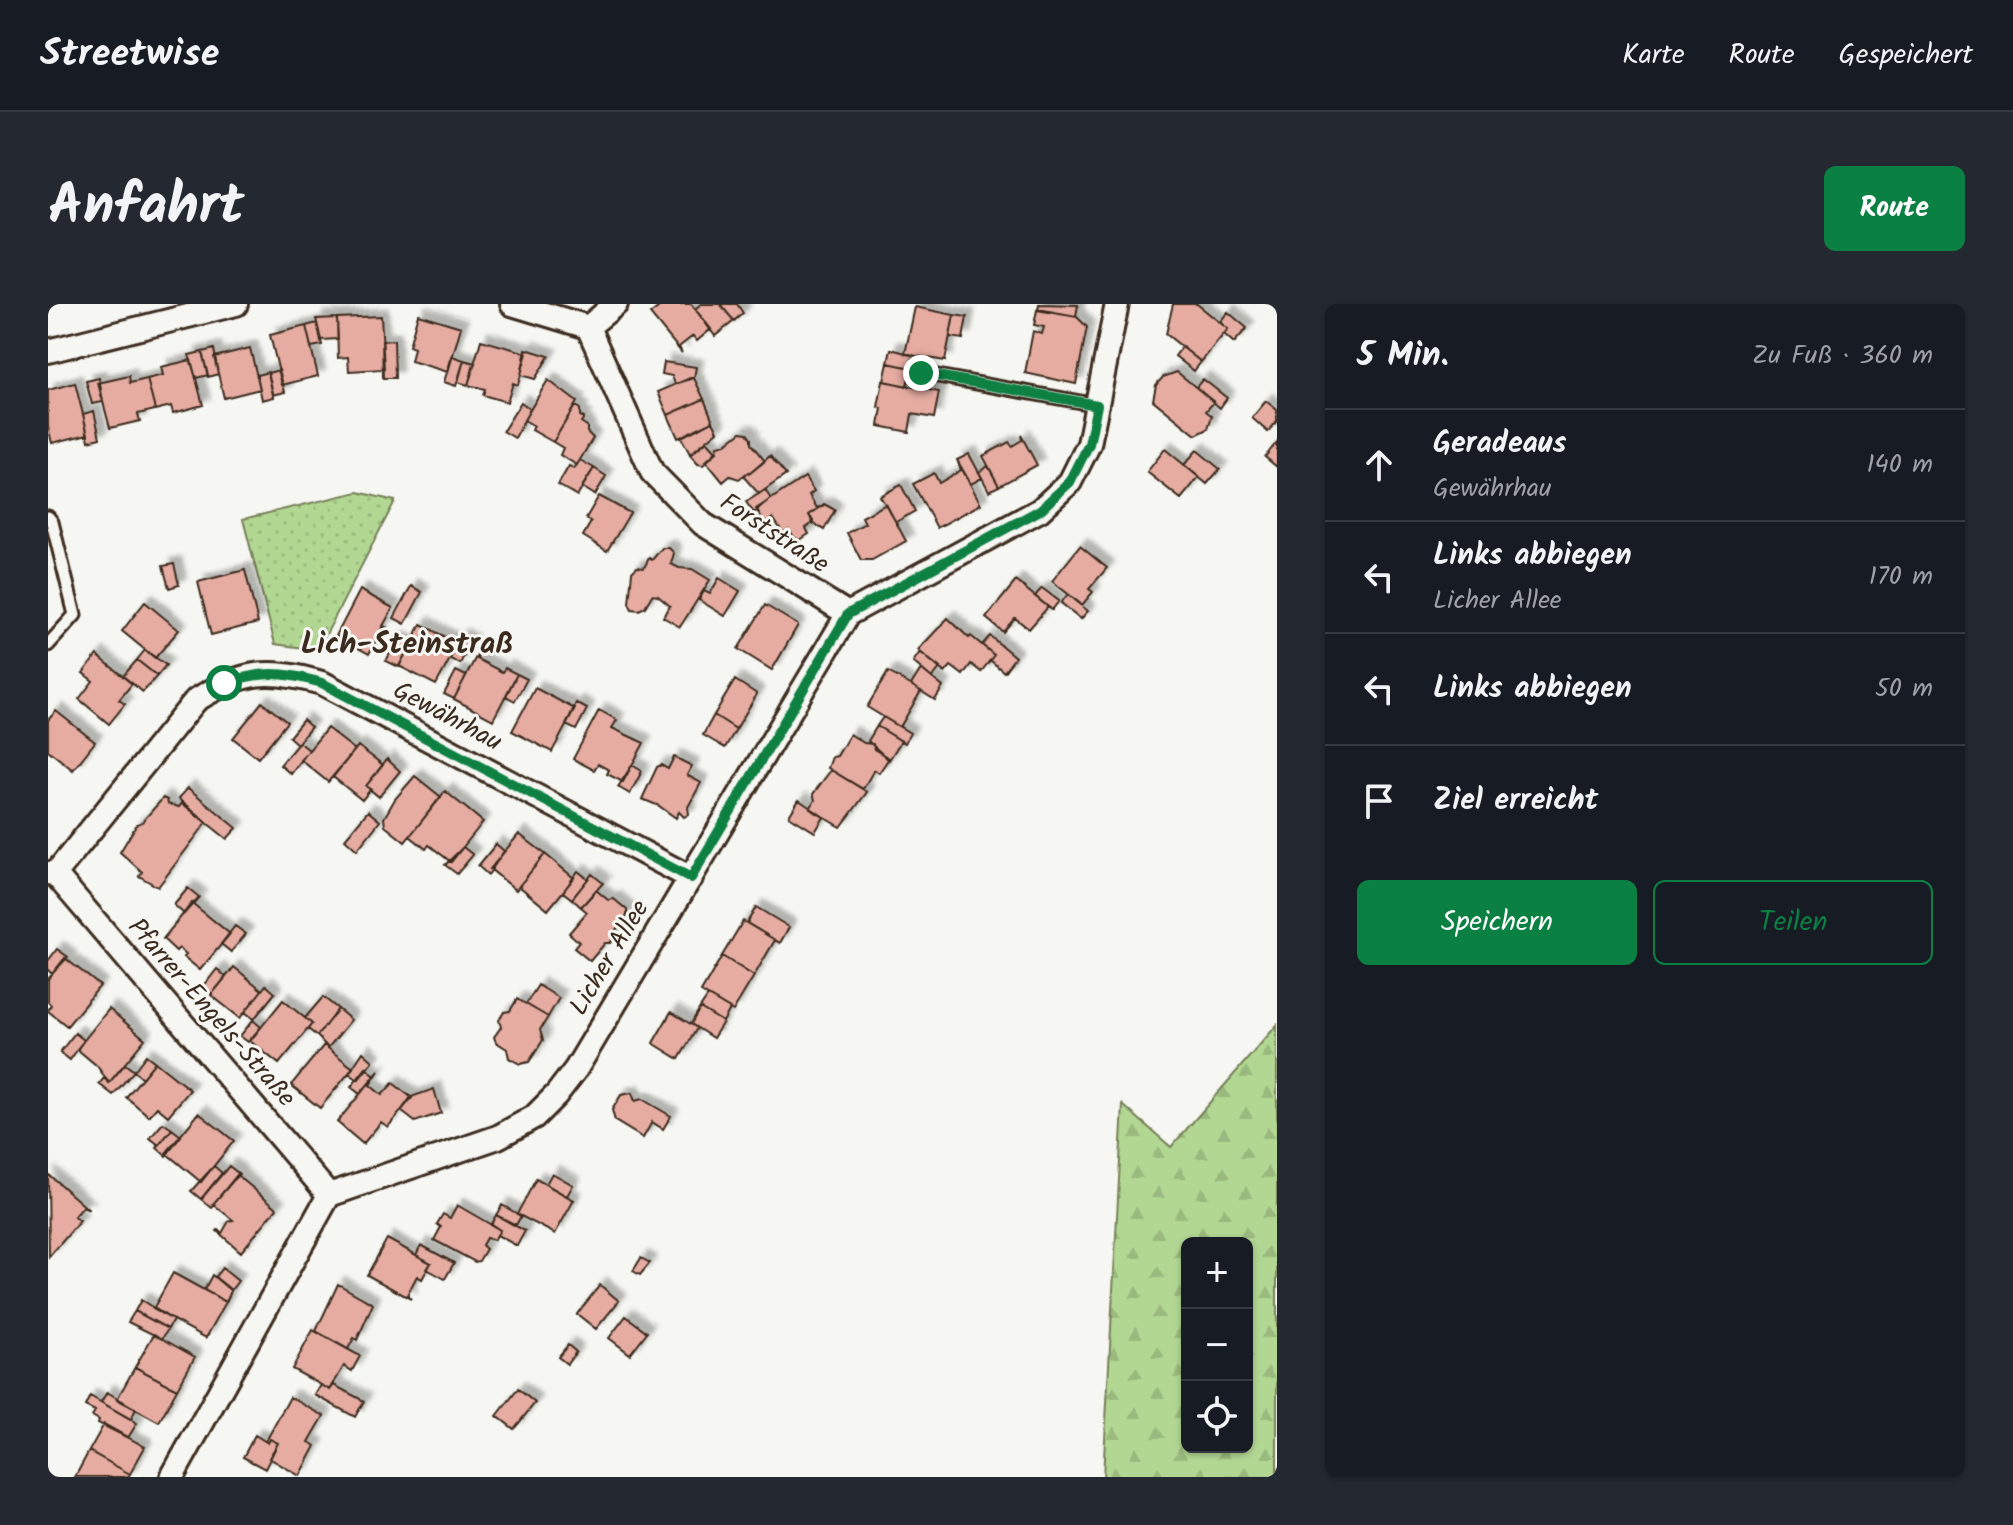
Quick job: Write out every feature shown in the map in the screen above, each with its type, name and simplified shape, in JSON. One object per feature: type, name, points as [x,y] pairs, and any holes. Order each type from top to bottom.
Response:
[{"type":"street","points":[[48,351],[236,304]]},
{"type":"street","points":[[512,304],[588,327],[616,304]]},
{"type":"street","points":[[848,614],[1040,510],[1070,482],[1089,444],[1117,304]]},
{"type":"street","name":"Forststraße","points":[[588,327],[652,472],[703,524],[848,614]]},
{"type":"street","name":"Licher Allee","points":[[329,1195],[498,1137],[534,1117],[556,1095],[576,1069],[848,614]]},
{"type":"street","name":"Gewährhau","points":[[52,874],[196,700],[224,683],[258,673],[287,673],[322,683],[691,878]]},
{"type":"street","name":"Pfarrer-Engels-Straße","points":[[52,874],[329,1195]]},
{"type":"street","points":[[172,1477],[329,1195]]},
{"type":"lane","points":[[921,373],[1097,405]]},
{"type":"lane","points":[[48,517],[52,522],[75,615],[48,645]]},
{"type":"green space","points":[[358,492],[395,501],[318,650],[275,644],[243,519]]},
{"type":"green space","points":[[1277,1025],[1277,1477],[1103,1477],[1123,1105],[1171,1147]]},
{"type":"building","points":[[663,304],[691,304],[711,329],[697,341],[693,336],[679,347],[682,353],[650,314]]},
{"type":"building","points":[[701,304],[720,304],[734,321],[715,336],[695,309]]},
{"type":"building","points":[[720,304],[737,304],[743,313],[734,321]]},
{"type":"building","points":[[1039,304],[1078,305],[1076,316],[1038,309]]},
{"type":"building","points":[[1173,304],[1197,304],[1228,329],[1201,362],[1166,334]]},
{"type":"building","points":[[915,307],[954,315],[945,361],[905,354]]},
{"type":"building","points":[[1037,310],[1077,317],[1087,327],[1076,384],[1025,373],[1033,331],[1042,334],[1044,327],[1034,325]]},
{"type":"building","points":[[1228,312],[1247,328],[1234,343],[1224,334],[1228,329],[1220,322]]},
{"type":"building","points":[[418,314],[461,327],[448,372],[411,361],[414,348],[409,346]]},
{"type":"building","points":[[954,315],[967,317],[963,339],[950,337]]},
{"type":"building","points":[[381,316],[384,369],[349,371],[348,357],[338,358],[337,318]]},
{"type":"building","points":[[337,318],[338,339],[321,340],[316,319]]},
{"type":"building","points":[[317,323],[322,345],[311,347],[306,326]]},
{"type":"building","points":[[306,326],[318,376],[282,385],[270,335]]},
{"type":"building","points":[[394,340],[395,378],[383,378],[382,341]]},
{"type":"building","points":[[481,340],[527,353],[518,385],[513,383],[507,402],[483,395],[485,389],[468,385]]},
{"type":"building","points":[[1182,347],[1201,362],[1194,371],[1175,356]]},
{"type":"building","points":[[250,348],[260,389],[224,398],[214,357]]},
{"type":"building","points":[[214,349],[218,374],[208,377],[202,352]]},
{"type":"building","points":[[526,349],[549,356],[535,379],[521,375]]},
{"type":"building","points":[[891,349],[913,355],[911,368],[888,363]]},
{"type":"building","points":[[202,352],[208,375],[196,378],[189,355]]},
{"type":"building","points":[[452,356],[464,360],[456,386],[444,382]]},
{"type":"building","points":[[191,360],[203,405],[173,413],[171,406],[155,410],[147,379],[163,375],[161,367]]},
{"type":"building","points":[[464,360],[475,363],[468,385],[458,382]]},
{"type":"building","points":[[664,362],[696,367],[694,378],[675,384],[672,376],[662,374]]},
{"type":"building","points":[[888,363],[911,368],[907,386],[884,381]]},
{"type":"building","points":[[279,370],[285,392],[273,395],[268,373]]},
{"type":"building","points":[[268,372],[274,397],[262,400],[257,375]]},
{"type":"building","points":[[1177,372],[1214,402],[1206,411],[1212,416],[1208,429],[1196,435],[1153,400],[1156,385],[1163,377]]},
{"type":"building","points":[[129,376],[130,383],[147,379],[155,410],[138,414],[140,421],[110,428],[98,383]]},
{"type":"building","points":[[99,378],[103,402],[92,404],[86,381]]},
{"type":"building","points":[[694,378],[704,399],[668,415],[658,392]]},
{"type":"building","points":[[1203,379],[1227,398],[1220,408],[1196,387]]},
{"type":"building","points":[[548,380],[577,402],[553,442],[532,430],[534,426],[524,420]]},
{"type":"building","points":[[883,381],[939,392],[934,418],[912,414],[909,432],[879,426],[882,408],[878,407]]},
{"type":"building","points":[[75,383],[88,434],[52,443],[48,427],[48,390]]},
{"type":"building","points":[[704,399],[713,421],[678,438],[668,415]]},
{"type":"building","points":[[1266,401],[1277,410],[1277,421],[1268,432],[1252,418]]},
{"type":"building","points":[[521,402],[530,409],[515,438],[503,431]]},
{"type":"building","points":[[575,406],[580,409],[580,416],[584,418],[581,422],[593,438],[577,465],[560,455],[563,448],[553,442]]},
{"type":"building","points":[[94,411],[100,438],[89,441],[83,414]]},
{"type":"building","points":[[713,421],[718,431],[690,454],[681,437]]},
{"type":"building","points":[[741,432],[747,433],[751,444],[765,461],[739,479],[730,476],[723,482],[706,461],[718,446],[726,444]]},
{"type":"building","points":[[1021,435],[1037,465],[999,486],[983,456],[1009,442],[1012,446],[1022,440]]},
{"type":"building","points":[[707,441],[717,452],[703,465],[698,464],[690,455]]},
{"type":"building","points":[[1277,442],[1277,467],[1265,457]]},
{"type":"building","points":[[1165,449],[1199,477],[1181,499],[1147,472]]},
{"type":"building","points":[[1197,450],[1220,469],[1207,484],[1184,465]]},
{"type":"building","points":[[969,454],[982,478],[971,484],[957,460]]},
{"type":"building","points":[[770,456],[786,475],[759,494],[743,476]]},
{"type":"building","points":[[580,460],[594,468],[577,496],[558,485],[569,466],[574,469]]},
{"type":"building","points":[[957,460],[981,504],[937,528],[913,484],[934,473],[939,483],[961,470]]},
{"type":"building","points":[[988,466],[999,486],[989,491],[979,472]]},
{"type":"building","points":[[594,468],[606,476],[595,495],[582,487]]},
{"type":"building","points":[[805,477],[814,491],[809,495],[817,508],[824,505],[809,515],[814,522],[806,528],[809,534],[800,540],[788,530],[783,533],[773,518],[765,524],[756,509]]},
{"type":"building","points":[[901,485],[915,511],[896,522],[880,496]]},
{"type":"building","points":[[765,490],[771,499],[754,513],[746,502]]},
{"type":"building","points":[[599,496],[630,513],[607,551],[583,536],[591,522],[586,518]]},
{"type":"building","points":[[824,504],[835,510],[824,530],[813,523],[809,515]]},
{"type":"building","points":[[886,504],[906,541],[872,560],[861,560],[847,533],[865,523],[862,517]]},
{"type":"building","points":[[1080,546],[1107,568],[1089,589],[1093,592],[1082,605],[1052,581]]},
{"type":"building","points":[[662,548],[669,548],[674,553],[671,564],[692,569],[710,580],[680,627],[663,617],[670,606],[658,596],[652,595],[645,607],[639,610],[632,609],[629,603],[632,572],[637,567],[644,568],[649,558],[652,560]]},
{"type":"building","points":[[174,564],[179,585],[169,588],[163,566]]},
{"type":"building","points":[[245,570],[258,623],[211,635],[198,582]]},
{"type":"building","points":[[719,578],[740,591],[725,616],[699,600],[704,591],[710,594]]},
{"type":"building","points":[[1016,581],[1048,607],[1029,629],[1015,618],[1003,632],[986,618]]},
{"type":"building","points":[[411,586],[422,592],[405,624],[394,618]]},
{"type":"building","points":[[1042,588],[1059,601],[1052,610],[1035,596]]},
{"type":"building","points":[[360,590],[393,608],[383,626],[386,627],[382,628],[369,654],[336,636]]},
{"type":"building","points":[[1068,594],[1088,611],[1081,619],[1061,603]]},
{"type":"building","points":[[145,602],[179,630],[155,658],[122,631]]},
{"type":"building","points":[[765,605],[798,625],[772,670],[738,649]]},
{"type":"building","points":[[948,618],[969,638],[971,636],[994,655],[981,672],[971,664],[963,675],[951,666],[945,673],[918,650]]},
{"type":"building","points":[[421,624],[458,644],[436,685],[399,666]]},
{"type":"building","points":[[460,636],[471,642],[460,664],[450,659]]},
{"type":"building","points":[[990,636],[1015,657],[1004,672],[990,660],[994,655],[982,645]]},
{"type":"building","points":[[398,638],[410,645],[399,667],[386,661]]},
{"type":"building","points":[[145,650],[166,665],[157,676],[137,660]]},
{"type":"building","points":[[920,652],[940,668],[932,678],[913,662]]},
{"type":"building","points":[[478,653],[477,659],[502,672],[505,668],[517,674],[493,720],[454,699]]},
{"type":"building","points":[[97,655],[132,684],[119,700],[125,704],[109,724],[79,699],[93,681],[83,673]]},
{"type":"building","points":[[137,660],[157,676],[143,692],[123,676]]},
{"type":"building","points":[[921,669],[943,687],[935,700],[911,685]]},
{"type":"building","points":[[456,671],[466,676],[454,699],[444,694]]},
{"type":"building","points":[[888,672],[921,691],[900,727],[867,707]]},
{"type":"building","points":[[517,674],[527,679],[515,701],[506,696]]},
{"type":"building","points":[[735,680],[757,694],[736,729],[714,715]]},
{"type":"building","points":[[535,688],[575,709],[552,752],[512,731]]},
{"type":"building","points":[[262,702],[287,722],[258,758],[233,738]]},
{"type":"building","points":[[576,703],[587,709],[576,730],[566,725]]},
{"type":"building","points":[[599,710],[617,720],[612,728],[644,743],[623,782],[607,774],[609,770],[598,764],[594,770],[573,759]]},
{"type":"building","points":[[56,711],[95,742],[73,770],[48,750],[48,720]]},
{"type":"building","points":[[714,715],[736,729],[725,748],[703,735]]},
{"type":"building","points":[[883,717],[910,733],[905,743],[877,726]]},
{"type":"building","points":[[303,720],[311,727],[297,744],[289,737]]},
{"type":"building","points":[[877,726],[901,741],[889,760],[868,741]]},
{"type":"building","points":[[327,728],[355,750],[328,782],[301,760]]},
{"type":"building","points":[[850,734],[864,743],[873,744],[874,749],[889,758],[879,773],[874,770],[863,789],[828,768],[832,757],[837,756]]},
{"type":"building","points":[[299,742],[309,750],[291,774],[280,765]]},
{"type":"building","points":[[358,746],[383,765],[366,786],[371,789],[362,800],[333,777]]},
{"type":"building","points":[[674,757],[692,766],[687,775],[701,783],[688,807],[689,814],[684,817],[679,812],[676,818],[642,799],[657,767],[661,765],[668,769]]},
{"type":"building","points":[[387,759],[400,771],[379,797],[366,786]]},
{"type":"building","points":[[632,765],[642,771],[630,794],[618,787]]},
{"type":"building","points":[[831,770],[867,792],[841,827],[810,809],[815,800],[813,794]]},
{"type":"building","points":[[415,776],[441,797],[405,842],[385,826],[384,818],[395,799]]},
{"type":"building","points":[[188,788],[237,828],[227,839],[182,803],[179,798]]},
{"type":"building","points":[[445,791],[483,822],[451,862],[429,845],[426,849],[410,836]]},
{"type":"building","points":[[163,798],[168,804],[179,807],[183,802],[207,822],[158,887],[139,876],[142,872],[120,852],[137,824]]},
{"type":"building","points":[[799,800],[824,817],[815,832],[789,816]]},
{"type":"building","points":[[368,811],[380,821],[357,850],[345,839]]},
{"type":"building","points":[[519,834],[545,854],[516,890],[490,869]]},
{"type":"building","points":[[496,844],[504,851],[488,875],[478,866]]},
{"type":"building","points":[[463,847],[473,855],[457,874],[445,865]]},
{"type":"building","points":[[545,854],[574,878],[548,910],[519,886]]},
{"type":"building","points":[[578,871],[588,879],[572,899],[563,892]]},
{"type":"building","points":[[592,874],[603,883],[581,907],[572,899]]},
{"type":"building","points":[[188,888],[199,897],[184,914],[174,905]]},
{"type":"building","points":[[596,890],[608,900],[614,899],[627,910],[627,916],[614,932],[615,937],[610,943],[605,943],[590,961],[574,948],[579,942],[569,933],[587,912],[581,907]]},
{"type":"building","points":[[192,903],[230,934],[200,970],[184,957],[186,954],[179,948],[176,951],[163,939]]},
{"type":"building","points":[[756,907],[789,927],[780,943],[747,923]]},
{"type":"building","points":[[743,921],[775,940],[754,976],[722,956]]},
{"type":"building","points":[[235,926],[246,934],[231,952],[221,944]]},
{"type":"building","points":[[57,949],[68,957],[52,974],[48,970],[48,961]]},
{"type":"building","points":[[722,956],[754,976],[733,1011],[701,992]]},
{"type":"building","points":[[65,958],[100,986],[67,1026],[48,1011],[51,1005],[48,1002],[48,979]]},
{"type":"building","points":[[234,967],[262,990],[240,1018],[211,995]]},
{"type":"building","points":[[217,969],[226,977],[212,994],[203,987]]},
{"type":"building","points":[[266,985],[275,993],[254,1019],[245,1012]]},
{"type":"building","points":[[538,985],[559,998],[548,1017],[526,1004]]},
{"type":"building","points":[[708,996],[730,1009],[723,1022],[700,1008]]},
{"type":"building","points":[[323,997],[338,1009],[317,1036],[308,1029],[312,1024],[305,1018]]},
{"type":"building","points":[[517,999],[548,1017],[540,1030],[543,1040],[529,1062],[520,1064],[509,1058],[507,1049],[494,1037],[501,1027],[499,1020],[504,1012],[510,1011]]},
{"type":"building","points":[[283,1000],[312,1024],[279,1064],[250,1041]]},
{"type":"building","points":[[700,1008],[723,1022],[713,1038],[691,1024]]},
{"type":"building","points":[[109,1009],[145,1039],[109,1083],[97,1066],[77,1049]]},
{"type":"building","points":[[338,1009],[351,1020],[328,1048],[317,1036]]},
{"type":"building","points":[[671,1012],[697,1028],[679,1059],[653,1043]]},
{"type":"building","points":[[253,1020],[261,1027],[248,1042],[240,1036]]},
{"type":"building","points":[[75,1033],[84,1040],[70,1060],[60,1052]]},
{"type":"building","points":[[324,1045],[353,1068],[320,1108],[291,1085]]},
{"type":"building","points":[[363,1052],[373,1061],[358,1080],[349,1073]]},
{"type":"building","points":[[146,1055],[155,1062],[142,1078],[134,1071]]},
{"type":"building","points":[[155,1062],[190,1090],[168,1116],[157,1107],[149,1116],[126,1097]]},
{"type":"building","points":[[125,1064],[134,1071],[113,1095],[99,1084],[104,1078],[109,1083]]},
{"type":"building","points":[[366,1068],[375,1076],[360,1094],[351,1087]]},
{"type":"building","points":[[379,1071],[370,1085],[382,1095],[393,1083],[412,1098],[388,1127],[381,1122],[363,1144],[337,1122]]},
{"type":"building","points":[[434,1089],[441,1113],[415,1122],[401,1111],[411,1097]]},
{"type":"building","points":[[632,1093],[635,1101],[642,1099],[671,1116],[663,1129],[652,1122],[643,1138],[615,1121],[612,1110],[621,1095]]},
{"type":"building","points":[[199,1113],[234,1141],[201,1182],[166,1153]]},
{"type":"building","points":[[163,1123],[172,1129],[159,1145],[150,1138]]},
{"type":"building","points":[[172,1129],[181,1136],[166,1156],[157,1148]]},
{"type":"building","points":[[214,1166],[222,1173],[201,1199],[191,1191]]},
{"type":"building","points":[[229,1166],[239,1174],[212,1208],[201,1199]]},
{"type":"building","points":[[552,1173],[573,1185],[567,1196],[546,1184]]},
{"type":"building","points":[[48,1174],[89,1210],[83,1207],[74,1217],[80,1221],[49,1257]]},
{"type":"building","points":[[237,1175],[277,1208],[241,1252],[217,1231],[222,1233],[229,1221],[233,1220],[213,1204]]},
{"type":"building","points":[[536,1179],[574,1200],[555,1234],[517,1214]]},
{"type":"building","points":[[457,1205],[500,1230],[494,1240],[486,1238],[482,1245],[486,1249],[479,1261],[475,1262],[434,1240],[443,1214],[450,1218]]},
{"type":"building","points":[[502,1205],[521,1216],[516,1225],[496,1215]]},
{"type":"building","points":[[496,1215],[525,1231],[517,1246],[497,1235],[500,1230],[491,1224]]},
{"type":"building","points":[[387,1239],[431,1263],[422,1279],[417,1276],[407,1295],[411,1299],[367,1275]]},
{"type":"building","points":[[421,1245],[454,1263],[445,1279],[427,1269],[431,1263],[416,1255]]},
{"type":"building","points":[[641,1258],[650,1263],[640,1275],[633,1271]]},
{"type":"building","points":[[222,1268],[238,1281],[231,1290],[215,1277]]},
{"type":"building","points":[[173,1273],[226,1302],[206,1338],[153,1309]]},
{"type":"building","points":[[212,1275],[231,1291],[226,1302],[204,1290]]},
{"type":"building","points":[[338,1284],[373,1304],[357,1340],[354,1338],[348,1349],[316,1331]]},
{"type":"building","points":[[600,1285],[619,1301],[596,1329],[577,1314]]},
{"type":"building","points":[[141,1300],[173,1320],[168,1329],[135,1311]]},
{"type":"building","points":[[135,1311],[168,1329],[162,1339],[128,1322]]},
{"type":"building","points":[[626,1316],[647,1332],[630,1354],[609,1338]]},
{"type":"building","points":[[313,1330],[360,1356],[352,1371],[344,1366],[330,1390],[292,1369]]},
{"type":"building","points":[[154,1334],[195,1357],[177,1389],[135,1367]]},
{"type":"building","points":[[568,1345],[576,1352],[567,1364],[558,1357]]},
{"type":"building","points":[[135,1367],[177,1389],[159,1422],[117,1399]]},
{"type":"building","points":[[321,1385],[330,1390],[334,1385],[364,1401],[355,1417],[315,1395]]},
{"type":"building","points":[[518,1389],[535,1403],[514,1429],[497,1416]]},
{"type":"building","points":[[107,1392],[136,1409],[131,1419],[101,1402]]},
{"type":"building","points":[[90,1396],[137,1423],[128,1438],[98,1423],[99,1420],[92,1416],[95,1411],[85,1406]]},
{"type":"building","points":[[290,1397],[324,1416],[309,1442],[316,1446],[300,1476],[269,1458],[278,1443],[270,1439],[268,1443],[266,1441]]},
{"type":"building","points":[[104,1424],[145,1447],[130,1474],[89,1451]]},
{"type":"building","points":[[255,1435],[268,1443],[270,1439],[278,1443],[265,1469],[243,1457]]},
{"type":"building","points":[[89,1451],[130,1474],[128,1477],[75,1477]]},
{"type":"district","name":"Lich-Steinstraß","points":[[407,645]]},
{"type":"route","points":[[224,683],[258,673],[287,673],[322,683],[691,878],[848,614],[1040,510],[1070,482],[1089,444],[1097,405],[921,373]]}]
